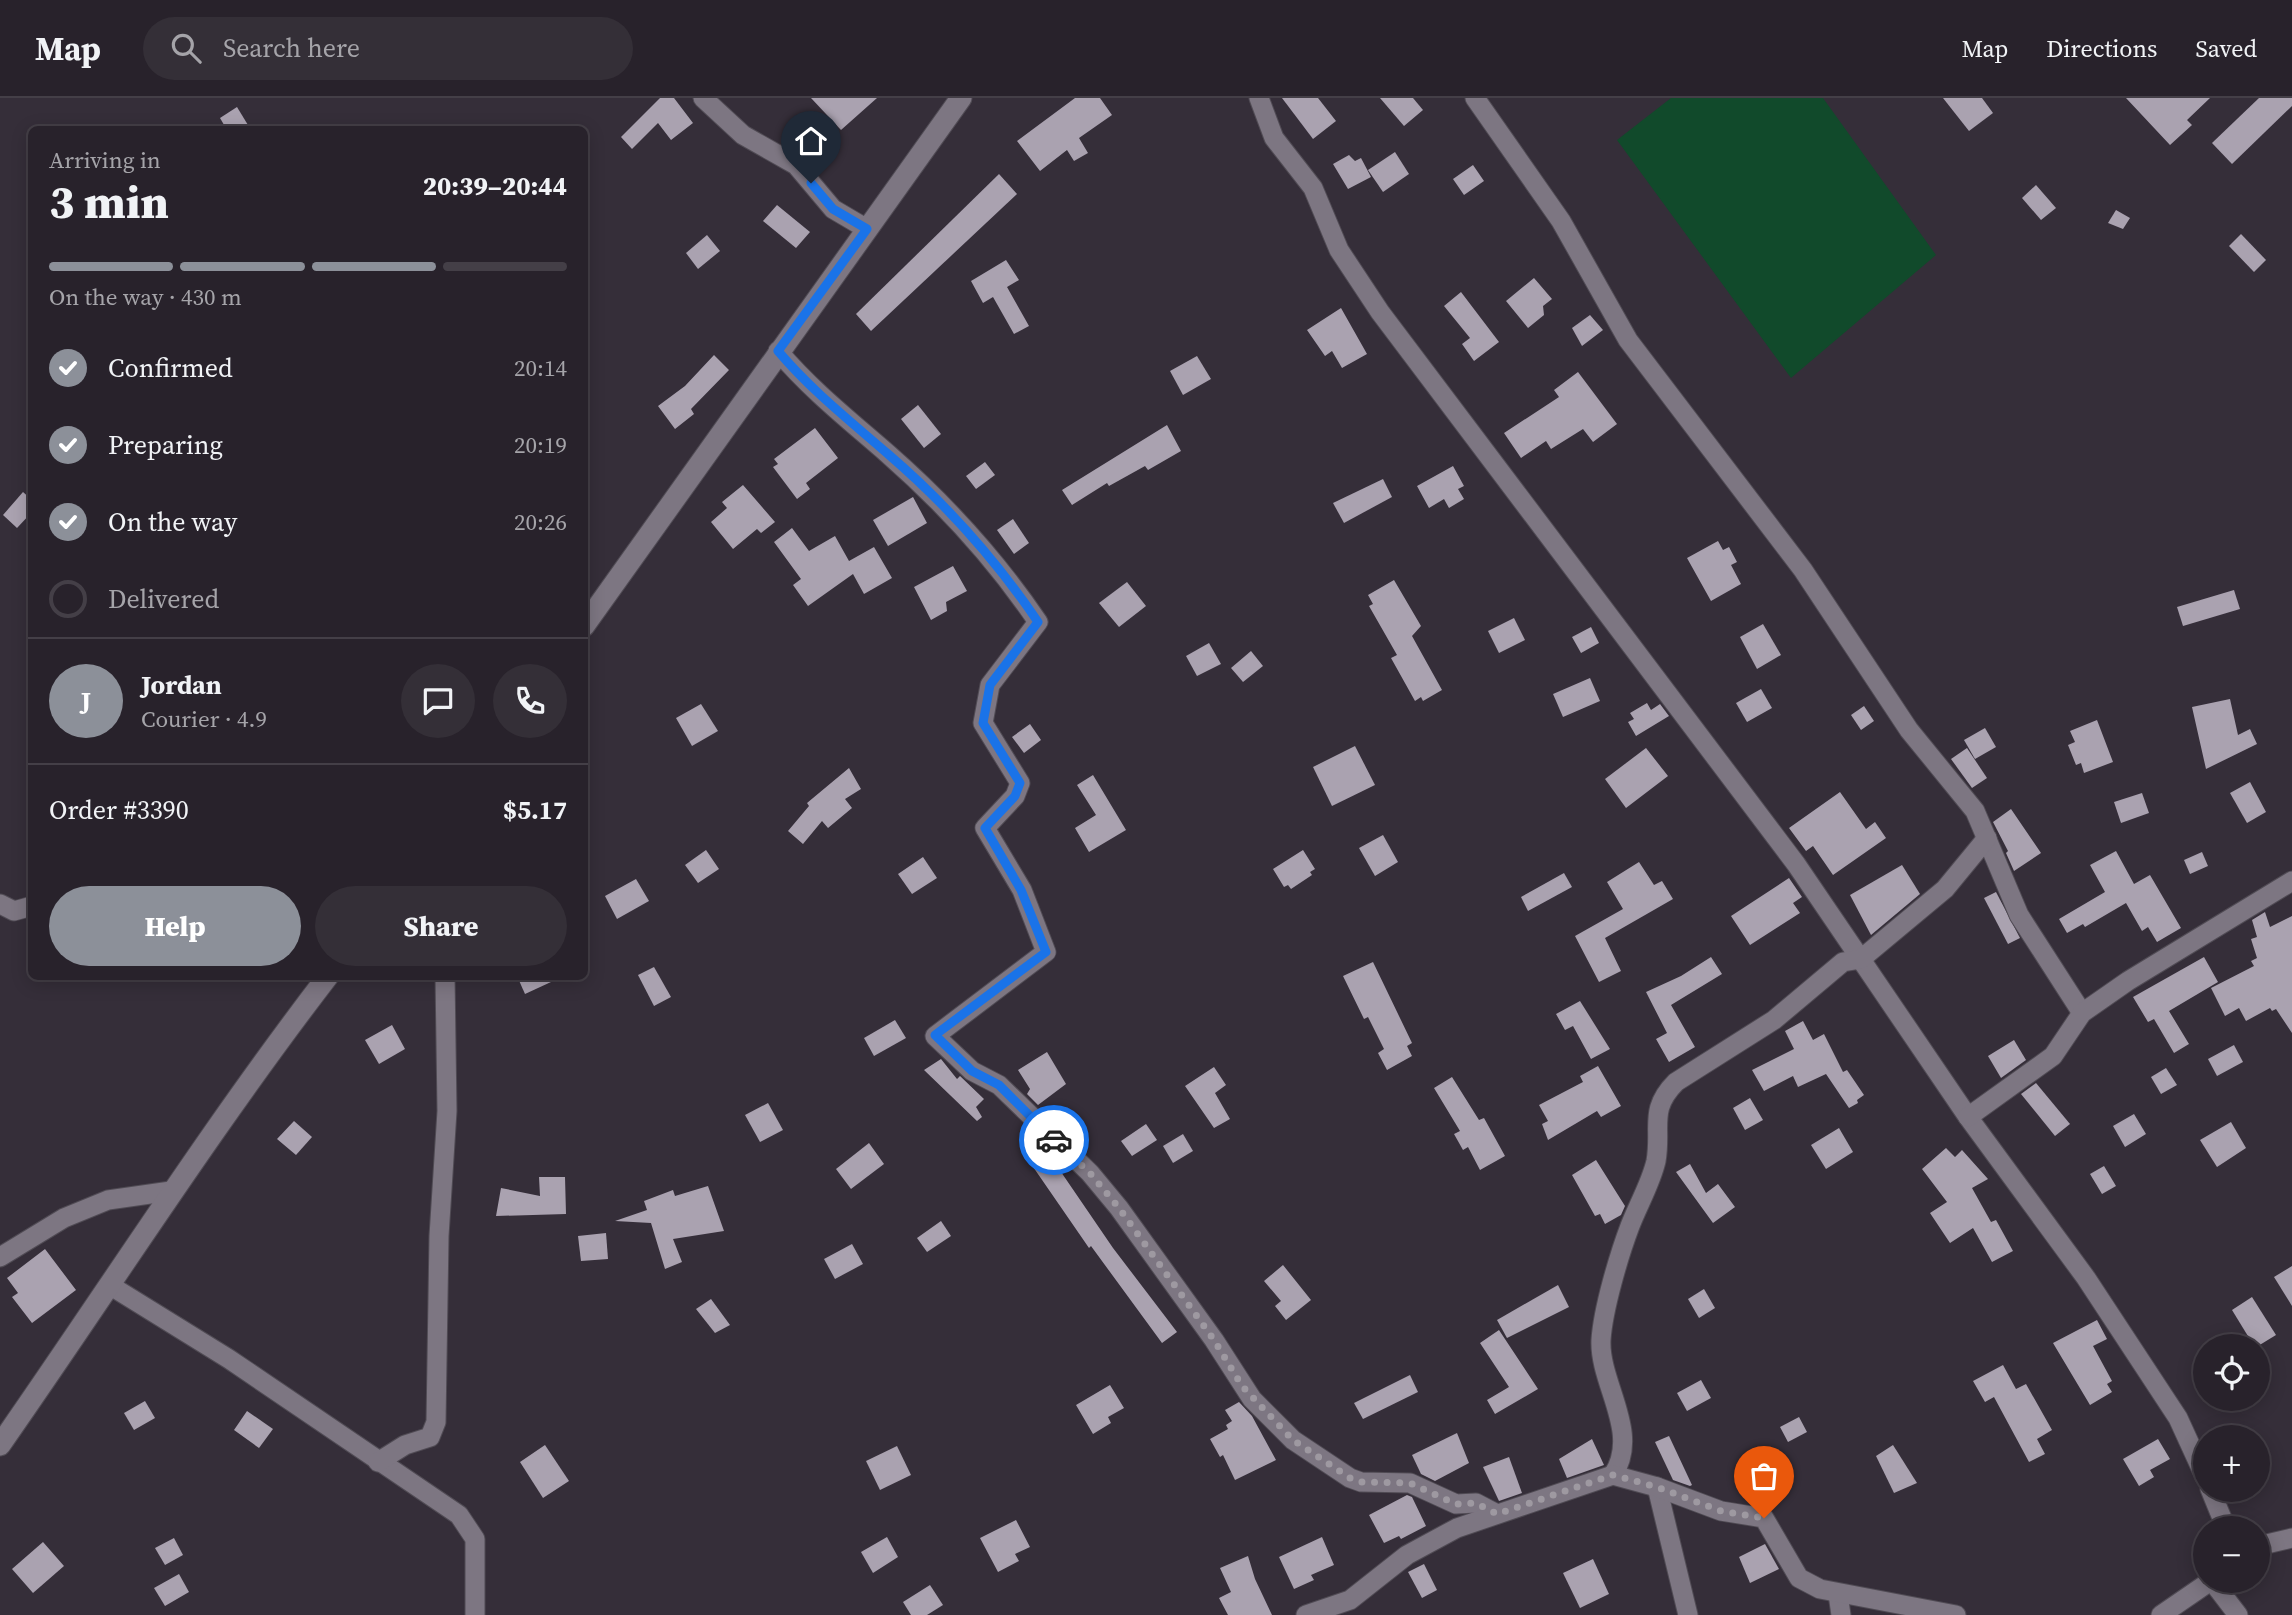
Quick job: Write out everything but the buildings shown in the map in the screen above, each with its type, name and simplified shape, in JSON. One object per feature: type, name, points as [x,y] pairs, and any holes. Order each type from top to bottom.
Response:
[{"type":"street","points":[[703,98],[743,135],[796,166],[833,209],[867,229]]},
{"type":"street","points":[[588,620],[961,98]]},
{"type":"street","points":[[1259,98],[1274,138],[1313,188],[1339,250],[1380,312],[1796,864],[1968,1117],[2086,1278],[2178,1418],[2193,1451]]},
{"type":"street","points":[[1475,98],[1561,221],[1628,340],[1803,570],[1909,730],[1969,801],[2020,915],[2082,1013]]},
{"type":"street","points":[[778,351],[817,394],[897,462],[977,541],[1038,622],[990,685],[983,723],[1020,783],[1015,796],[985,828],[1021,890],[1046,952],[935,1035],[972,1071],[999,1085],[1090,1173],[1119,1208],[1214,1340],[1252,1399],[1293,1440],[1350,1478],[1361,1482],[1410,1483],[1456,1504],[1476,1503],[1497,1514]]},
{"type":"street","points":[[1613,1475],[1622,1457],[1621,1424],[1601,1342],[1626,1238],[1656,1160],[1659,1103],[1676,1082],[1774,1020],[1843,962],[1861,959],[1953,881],[1987,838]]},
{"type":"street","points":[[1968,1117],[2053,1056],[2082,1013],[2128,981],[2292,881]]},
{"type":"street","points":[[0,904],[14,911],[28,907]]},
{"type":"street","points":[[0,1445],[111,1286],[172,1191],[320,980]]},
{"type":"street","points":[[378,1462],[405,1445],[430,1437],[436,1422],[439,1236],[447,1111],[445,980]]},
{"type":"street","points":[[0,1257],[64,1218],[108,1200],[172,1191]]},
{"type":"street","points":[[111,1286],[229,1359],[459,1515],[469,1527],[476,1551],[475,1615]]},
{"type":"street","points":[[1306,1615],[1350,1600],[1422,1546],[1457,1528],[1613,1475],[1657,1487],[1721,1511],[1764,1518],[1799,1578],[1820,1589],[1956,1615]]},
{"type":"street","points":[[1657,1487],[1688,1615]]},
{"type":"street","points":[[2270,1543],[2292,1538]]},
{"type":"street","points":[[2161,1615],[2193,1593]]},
{"type":"street","points":[[2222,1593],[2238,1615]]},
{"type":"street","points":[[1838,1594],[1841,1615]]},
{"type":"green space","points":[[1671,98],[1823,98],[1936,255],[1791,378],[1617,140]]},
{"type":"way so far","points":[[1054,1140],[1090,1173],[1119,1208],[1185,1305],[1214,1340],[1252,1399],[1314,1457],[1350,1478],[1361,1482],[1394,1480],[1410,1483],[1422,1486],[1456,1504],[1476,1503],[1497,1514],[1613,1475],[1657,1487],[1675,1496],[1721,1511],[1764,1518]]},
{"type":"route","points":[[811,183],[833,209],[867,229],[778,351],[817,394],[887,453],[977,541],[1038,622],[1020,650],[990,685],[983,723],[1020,783],[1015,796],[985,828],[1021,890],[1046,952],[985,1001],[935,1035],[972,1071],[999,1085],[1054,1140]]}]
